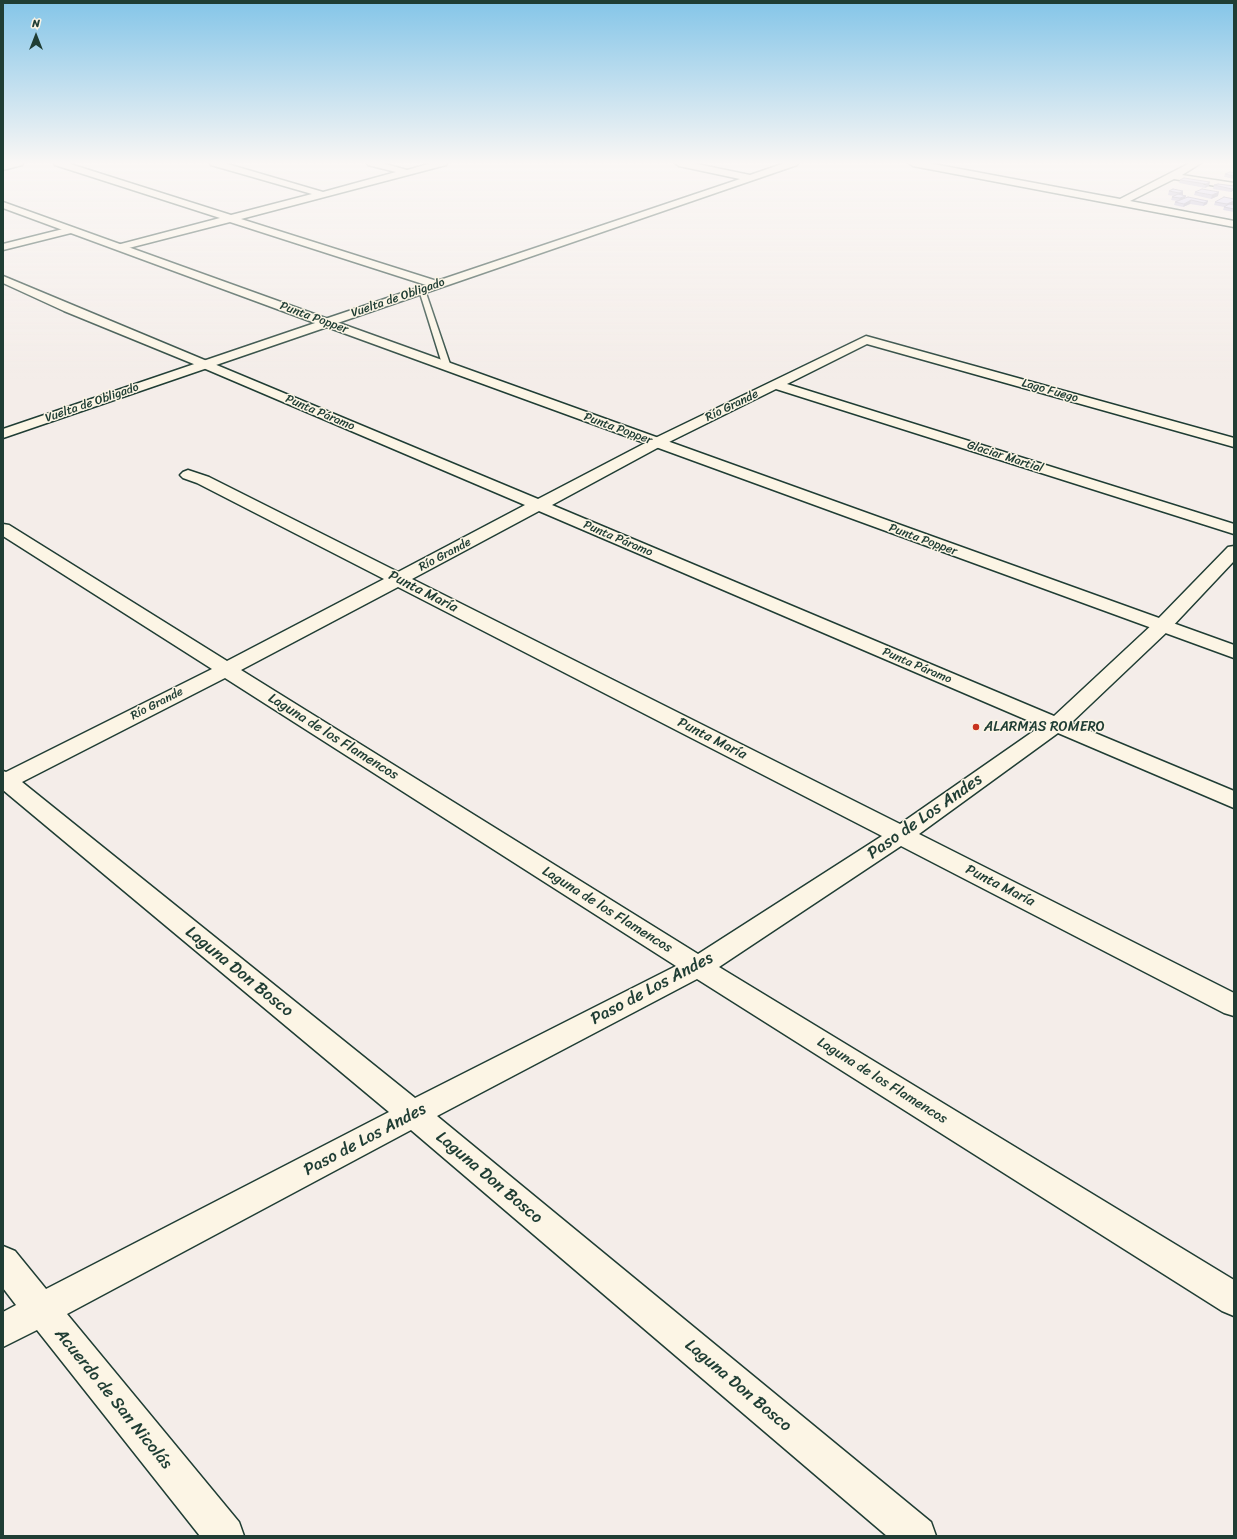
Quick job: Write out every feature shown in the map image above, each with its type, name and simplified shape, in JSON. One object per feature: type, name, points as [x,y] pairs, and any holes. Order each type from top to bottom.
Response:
[{"type":"street","points":[[3,247],[52,235]]},
{"type":"street","name":"Punta Popper","points":[[85,235],[1234,652]]},
{"type":"street","points":[[121,247],[166,235]]},
{"type":"street","points":[[281,235],[437,285]]},
{"type":"street","name":"Vuelta de Obligado","points":[[3,434],[584,235]]},
{"type":"street","name":"Punta Páramo","points":[[3,279],[68,308],[206,364],[1234,800]]},
{"type":"street","name":"Río Grande","points":[[4,780],[226,670],[656,443],[866,340]]},
{"type":"street","name":"Lago Fuego","points":[[866,340],[1234,443]]},
{"type":"street","name":"Glaciar Martial","points":[[776,385],[1234,529]]},
{"type":"street","name":"Punta María","points":[[188,475],[203,480],[1234,1005]]},
{"type":"street","name":"Laguna de los Flamencos","points":[[3,529],[698,967],[1234,1299]]},
{"type":"street","name":"Paso de Los Andes","points":[[3,1330],[40,1309],[413,1114],[698,967],[901,835],[1056,725],[1162,626],[1234,551]]},
{"type":"street","name":"Laguna Don Bosco","points":[[4,780],[413,1114],[917,1536]]},
{"type":"street","name":"Acuerdo de San Nicolás","points":[[3,1262],[225,1536]]},
{"type":"lane","points":[[422,290],[447,366]]},
{"type":"place","name":"ALARMAS ROMERO","points":[[976,727]]}]
